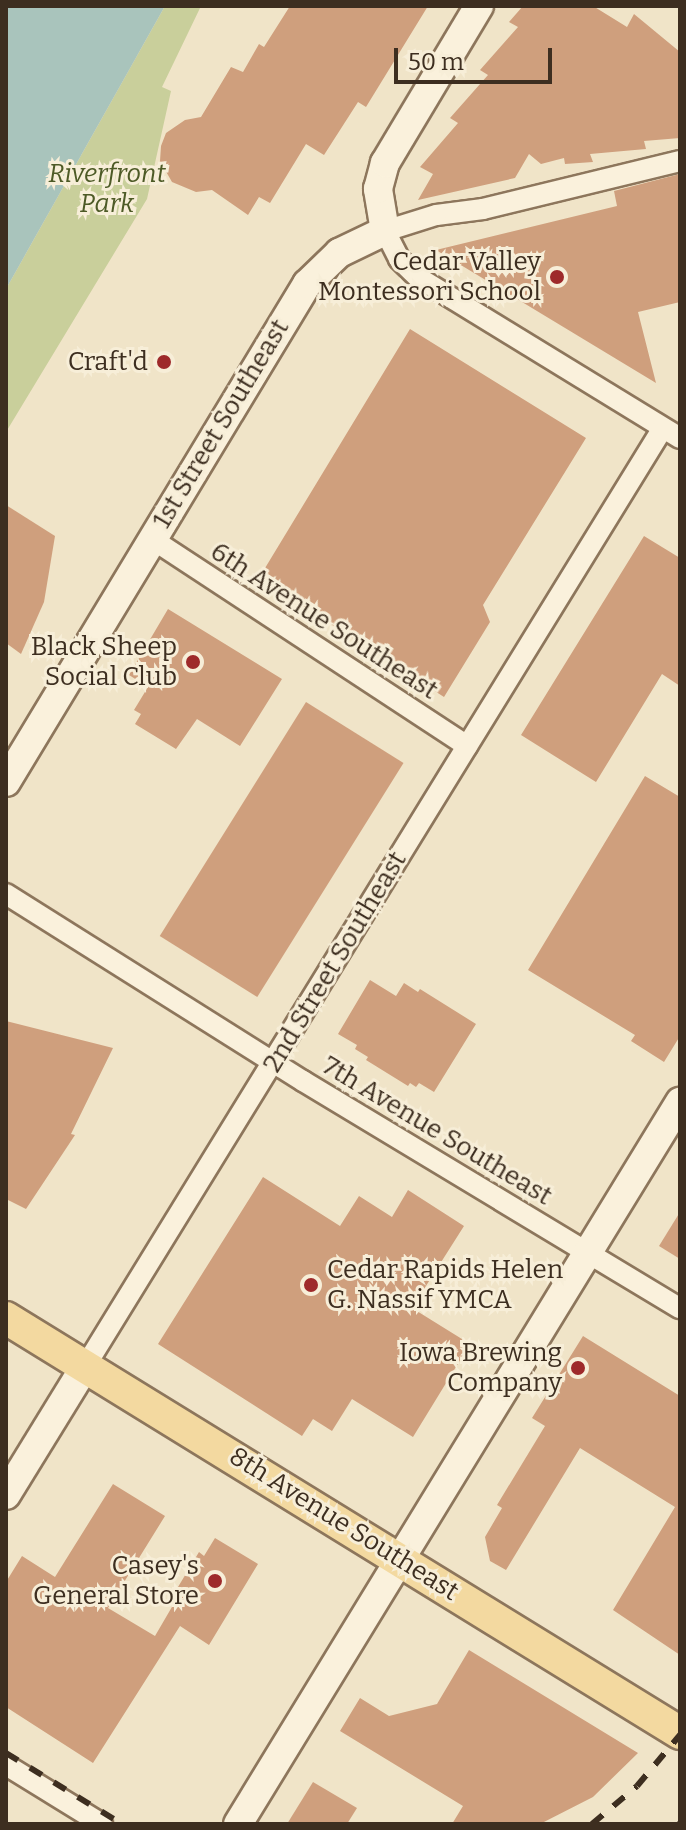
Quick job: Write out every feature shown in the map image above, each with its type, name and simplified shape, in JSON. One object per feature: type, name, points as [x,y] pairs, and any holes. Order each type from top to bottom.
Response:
[{"type":"main road","name":"8th Avenue Southeast","points":[[6,1318],[680,1733]]},
{"type":"street","points":[[479,6],[385,163],[378,189],[385,231],[399,259],[419,278],[672,433]]},
{"type":"street","points":[[385,231],[436,215],[483,209],[680,161]]},
{"type":"street","name":"1st Street Southeast","points":[[6,782],[314,275],[339,253],[385,231]]},
{"type":"street","name":"2nd Street Southeast","points":[[6,1495],[467,746],[672,433]]},
{"type":"street","name":"6th Avenue Southeast","points":[[152,539],[467,746]]},
{"type":"street","name":"7th Avenue Southeast","points":[[6,894],[274,1062],[680,1308]]},
{"type":"street","points":[[238,1824],[680,1102]]},
{"type":"street","points":[[6,1765],[102,1824]]},
{"type":"green space","name":"Riverfront Park","points":[[165,6],[201,6],[162,87],[171,91],[147,199],[6,432],[6,289]]},
{"type":"water","points":[[6,6],[165,6],[6,289]]},
{"type":"building","points":[[290,6],[428,6],[366,107],[358,102],[324,155],[306,144],[270,203],[259,197],[248,215],[212,190],[196,192],[172,182],[160,161],[161,146],[166,133],[185,120],[201,117],[231,67],[243,72],[259,44],[264,47]]},
{"type":"building","points":[[523,6],[593,6],[627,27],[634,14],[680,52],[680,138],[644,141],[646,149],[590,154],[593,162],[565,164],[564,158],[541,164],[529,154],[515,178],[418,200],[433,174],[420,167],[458,123],[450,118],[488,75],[480,70],[518,27],[509,22]]},
{"type":"building","name":"Cedar Valley Montessori School","points":[[680,174],[680,302],[638,312],[656,383],[436,250],[617,206],[614,191]]},
{"type":"building","points":[[410,329],[586,438],[483,605],[490,622],[444,697],[259,578]]},
{"type":"building","points":[[6,505],[55,536],[44,602],[21,654],[6,643]]},
{"type":"building","points":[[644,536],[680,558],[680,686],[662,674],[596,782],[521,735]]},
{"type":"building","points":[[168,609],[282,679],[240,746],[197,719],[176,749],[135,724],[141,714],[134,710],[148,687],[129,675]]},
{"type":"building","points":[[306,702],[404,763],[257,997],[160,936]]},
{"type":"building","points":[[645,776],[680,797],[680,1036],[664,1062],[631,1041],[635,1035],[528,970]]},
{"type":"building","points":[[370,980],[396,996],[404,983],[418,992],[420,989],[476,1024],[434,1092],[419,1083],[416,1087],[410,1083],[408,1086],[366,1060],[368,1057],[355,1049],[357,1045],[338,1034]]},
{"type":"building","points":[[6,1021],[113,1048],[71,1134],[75,1135],[26,1209],[6,1199]]},
{"type":"building","name":"Cedar Rapids Helen G. Nassif YMCA","points":[[263,1177],[340,1226],[359,1196],[392,1217],[408,1190],[464,1226],[412,1308],[470,1344],[413,1437],[352,1399],[332,1431],[313,1419],[302,1436],[158,1344]]},
{"type":"building","points":[[680,1212],[680,1259],[659,1246]]},
{"type":"building","points":[[583,1336],[680,1396],[680,1655],[613,1610],[675,1507],[580,1448],[506,1570],[490,1561],[485,1537],[502,1508],[497,1505],[545,1426],[532,1418]]},
{"type":"building","points":[[113,1484],[165,1516],[108,1608],[155,1636],[176,1600],[172,1597],[199,1552],[204,1556],[215,1538],[258,1564],[209,1645],[180,1626],[93,1763],[6,1707],[6,1582],[22,1556],[55,1577]]},
{"type":"building","points":[[469,1650],[638,1753],[593,1797],[540,1824],[452,1824],[463,1806],[340,1731],[360,1698],[389,1716],[437,1704]]},
{"type":"building","points":[[313,1782],[357,1808],[347,1824],[287,1824]]},
{"type":"railway","points":[[592,1824],[637,1786],[680,1735]]},
{"type":"railway","points":[[6,1753],[122,1824]]},
{"type":"place","name":"Cedar Valley Montessori School","points":[[557,277]]},
{"type":"place","name":"Craft'd","points":[[164,362]]},
{"type":"place","name":"Black Sheep Social Club","points":[[193,662]]},
{"type":"place","name":"Cedar Rapids Helen G. Nassif YMCA","points":[[311,1285]]},
{"type":"place","name":"Iowa Brewing Company","points":[[578,1368]]},
{"type":"place","name":"Casey's General Store","points":[[215,1581]]}]
